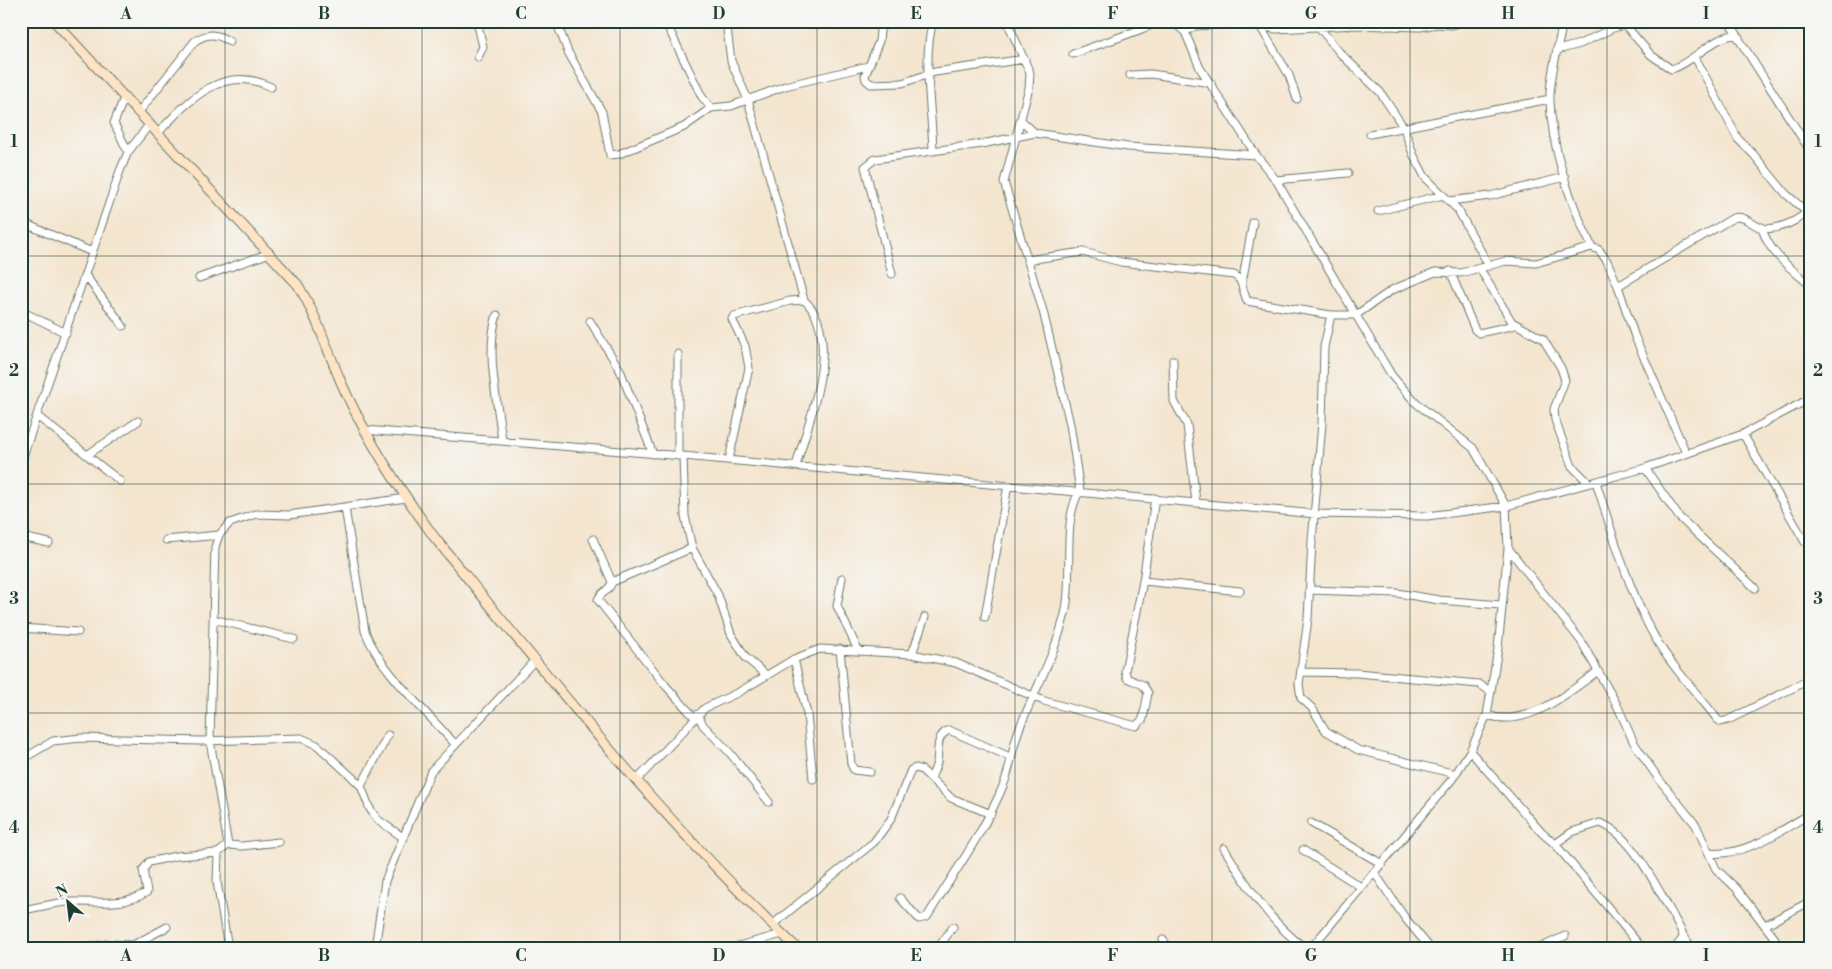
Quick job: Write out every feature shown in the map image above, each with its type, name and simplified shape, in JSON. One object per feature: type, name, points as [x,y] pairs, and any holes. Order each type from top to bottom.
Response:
[{"type":"street","points":[[54,21],[298,285],[321,327],[340,381],[365,430],[406,498],[435,538],[636,781],[718,872],[797,948]]},
{"type":"street","points":[[478,21],[483,48],[478,57]]},
{"type":"street","points":[[556,21],[568,52],[602,112],[610,154],[619,154],[684,127],[711,108],[722,108],[785,86],[868,66]]},
{"type":"street","points":[[665,21],[702,97],[711,108]]},
{"type":"street","points":[[726,21],[731,61],[748,100],[804,300],[816,318],[824,346],[818,387],[796,466]]},
{"type":"street","points":[[881,21],[879,40],[865,78],[871,84],[902,83],[928,74],[1025,59]]},
{"type":"street","points":[[933,21],[929,32],[928,74],[933,151]]},
{"type":"street","points":[[900,898],[919,919],[927,917],[991,814],[1008,774],[1010,757],[1021,726],[1035,696],[1066,613],[1071,513],[1075,499],[1080,491],[1070,424],[1043,312],[1004,182],[1029,88],[1030,73],[1007,21]]},
{"type":"street","points":[[1073,54],[1108,40],[1120,39],[1161,21]]},
{"type":"street","points":[[1172,21],[1184,32],[1200,68],[1256,156],[1276,180],[1374,349],[1397,383],[1416,403],[1469,444],[1506,506],[1508,548],[1487,715],[1470,751],[1456,774],[1311,948]]},
{"type":"street","points":[[1184,32],[1194,26],[1241,23],[1276,29],[1316,23],[1420,27],[1437,24],[1452,25],[1466,21]]},
{"type":"street","points":[[1563,21],[1550,99],[1556,146],[1573,204],[1592,247]]},
{"type":"street","points":[[1728,21],[1811,152]]},
{"type":"street","points":[[1316,23],[1380,92],[1404,128],[1413,154],[1425,177],[1458,210],[1489,266]]},
{"type":"street","points":[[1558,50],[1580,44],[1620,25],[1625,25],[1651,55],[1667,68],[1675,68],[1731,35],[1739,37]]},
{"type":"street","points":[[1260,26],[1288,76],[1296,99]]},
{"type":"street","points":[[138,113],[195,41],[213,34],[230,42]]},
{"type":"street","points":[[1618,286],[1733,218],[1745,219],[1762,227],[1784,225],[1809,210],[1786,194],[1754,154],[1738,140],[1695,57]]},
{"type":"street","points":[[1130,75],[1151,74],[1211,83]]},
{"type":"street","points":[[157,134],[182,106],[216,85],[228,81],[247,80],[271,87]]},
{"type":"street","points":[[124,98],[114,123],[128,152]]},
{"type":"street","points":[[1370,134],[1550,99]]},
{"type":"street","points":[[1021,120],[1035,133]]},
{"type":"street","points":[[21,462],[24,441],[37,416],[128,152],[149,125]]},
{"type":"street","points":[[892,274],[865,167],[875,159],[1035,133],[1128,147],[1256,156]]},
{"type":"street","points":[[1276,180],[1348,173]]},
{"type":"street","points":[[1450,200],[1490,196],[1565,177]]},
{"type":"street","points":[[1378,211],[1443,195]]},
{"type":"street","points":[[21,222],[92,252]]},
{"type":"street","points":[[1253,222],[1242,284],[1247,302],[1330,315],[1356,315],[1392,290],[1435,272],[1450,271],[1461,273],[1506,261],[1522,261],[1536,264],[1592,247],[1599,250],[1607,261],[1618,286],[1635,337],[1686,453]]},
{"type":"street","points":[[1762,227],[1764,236],[1770,246],[1811,286]]},
{"type":"street","points":[[1027,260],[1083,252],[1121,262],[1234,275],[1242,284]]},
{"type":"street","points":[[199,278],[270,253]]},
{"type":"street","points":[[1480,269],[1515,325],[1543,339],[1561,368],[1565,380],[1554,409],[1555,420],[1572,466],[1593,483],[1629,579],[1651,629],[1674,667],[1721,722],[1811,679]]},
{"type":"street","points":[[1450,271],[1475,330],[1483,334],[1515,325]]},
{"type":"street","points":[[85,276],[123,326]]},
{"type":"street","points":[[729,460],[749,368],[745,346],[733,324],[732,317],[790,301],[804,300]]},
{"type":"street","points":[[21,310],[66,333]]},
{"type":"street","points":[[497,314],[492,331],[492,350],[502,441]]},
{"type":"street","points":[[1330,315],[1324,347],[1322,423],[1316,514],[1301,672],[1301,698],[1312,708],[1326,731],[1340,738],[1346,744],[1377,756],[1456,774]]},
{"type":"street","points":[[590,321],[620,370],[653,454]]},
{"type":"street","points":[[678,354],[683,500],[687,530],[692,548],[718,595],[728,628],[746,658],[765,674]]},
{"type":"street","points":[[1173,360],[1174,401],[1187,425],[1196,502]]},
{"type":"street","points":[[365,430],[1080,491],[1316,514],[1427,516],[1506,506],[1644,468],[1743,434],[1811,398]]},
{"type":"street","points":[[37,416],[120,481]]},
{"type":"street","points":[[87,455],[138,421]]},
{"type":"street","points":[[1743,434],[1805,542]]},
{"type":"street","points":[[1644,468],[1679,517],[1754,588]]},
{"type":"street","points":[[985,617],[1008,485]]},
{"type":"street","points":[[228,845],[210,741],[215,547],[219,535],[230,523],[256,514],[289,515],[406,498]]},
{"type":"street","points":[[636,781],[695,718],[712,703],[739,692],[765,674],[794,659],[820,649],[912,654],[956,663],[1035,696],[1130,726],[1140,724],[1148,693],[1143,685],[1127,678],[1125,672],[1143,581],[1156,498]]},
{"type":"street","points":[[345,508],[365,631],[370,644],[383,663],[455,744]]},
{"type":"street","points":[[166,540],[219,535]]},
{"type":"street","points":[[21,537],[49,543]]},
{"type":"street","points":[[593,539],[612,582]]},
{"type":"street","points":[[692,548],[612,582],[609,589],[598,596],[599,603],[695,718],[730,753],[769,802]]},
{"type":"street","points":[[1508,548],[1577,635],[1598,671],[1634,743],[1696,825],[1716,869],[1737,889],[1782,948]]},
{"type":"street","points":[[842,578],[837,606],[858,650]]},
{"type":"street","points":[[1143,581],[1240,591]]},
{"type":"street","points":[[1309,590],[1397,592],[1439,600],[1501,605]]},
{"type":"street","points":[[912,654],[925,617]]},
{"type":"street","points":[[213,619],[294,639]]},
{"type":"street","points":[[21,628],[78,632]]},
{"type":"street","points":[[840,649],[851,764],[854,770],[870,772]]},
{"type":"street","points":[[375,948],[385,881],[431,771],[536,659]]},
{"type":"street","points":[[794,659],[808,714],[813,779]]},
{"type":"street","points":[[1487,715],[1507,719],[1534,711],[1552,703],[1598,671]]},
{"type":"street","points":[[1301,672],[1357,673],[1479,684],[1490,691]]},
{"type":"street","points":[[1479,684],[1493,677]]},
{"type":"street","points":[[932,778],[937,762],[939,741],[949,730],[1010,757]]},
{"type":"street","points":[[361,786],[388,735]]},
{"type":"street","points":[[21,760],[53,741],[66,739],[210,741],[258,738],[308,739],[361,786],[370,809],[378,820],[404,838]]},
{"type":"street","points":[[1470,751],[1542,833],[1555,844],[1642,948]]},
{"type":"street","points":[[772,925],[874,842],[891,819],[912,770],[916,768],[922,770],[951,798],[991,814]]},
{"type":"street","points":[[1709,853],[1722,854],[1740,849],[1792,825],[1811,813]]},
{"type":"street","points":[[1311,823],[1382,864]]},
{"type":"street","points":[[1555,844],[1572,832],[1600,823],[1622,837],[1636,854],[1692,948]]},
{"type":"street","points":[[21,910],[72,902],[111,904],[136,898],[148,892],[143,870],[149,862],[168,856],[218,853],[228,845],[242,846],[279,842]]},
{"type":"street","points":[[1224,848],[1250,890],[1267,911],[1286,932],[1305,948]]},
{"type":"street","points":[[1303,850],[1361,886]]},
{"type":"street","points":[[218,853],[217,877],[228,948]]},
{"type":"street","points":[[1374,872],[1405,918],[1430,948]]},
{"type":"street","points":[[1765,925],[1811,901]]},
{"type":"street","points":[[83,948],[106,944],[133,945],[167,927]]},
{"type":"street","points":[[938,948],[953,927]]},
{"type":"street","points":[[731,948],[782,934]]},
{"type":"street","points":[[1675,948],[1681,942],[1683,935]]},
{"type":"street","points":[[1540,948],[1565,936]]},
{"type":"street","points":[[1163,940],[1168,948]]},
{"type":"street","points":[[297,948],[340,948]]}]
